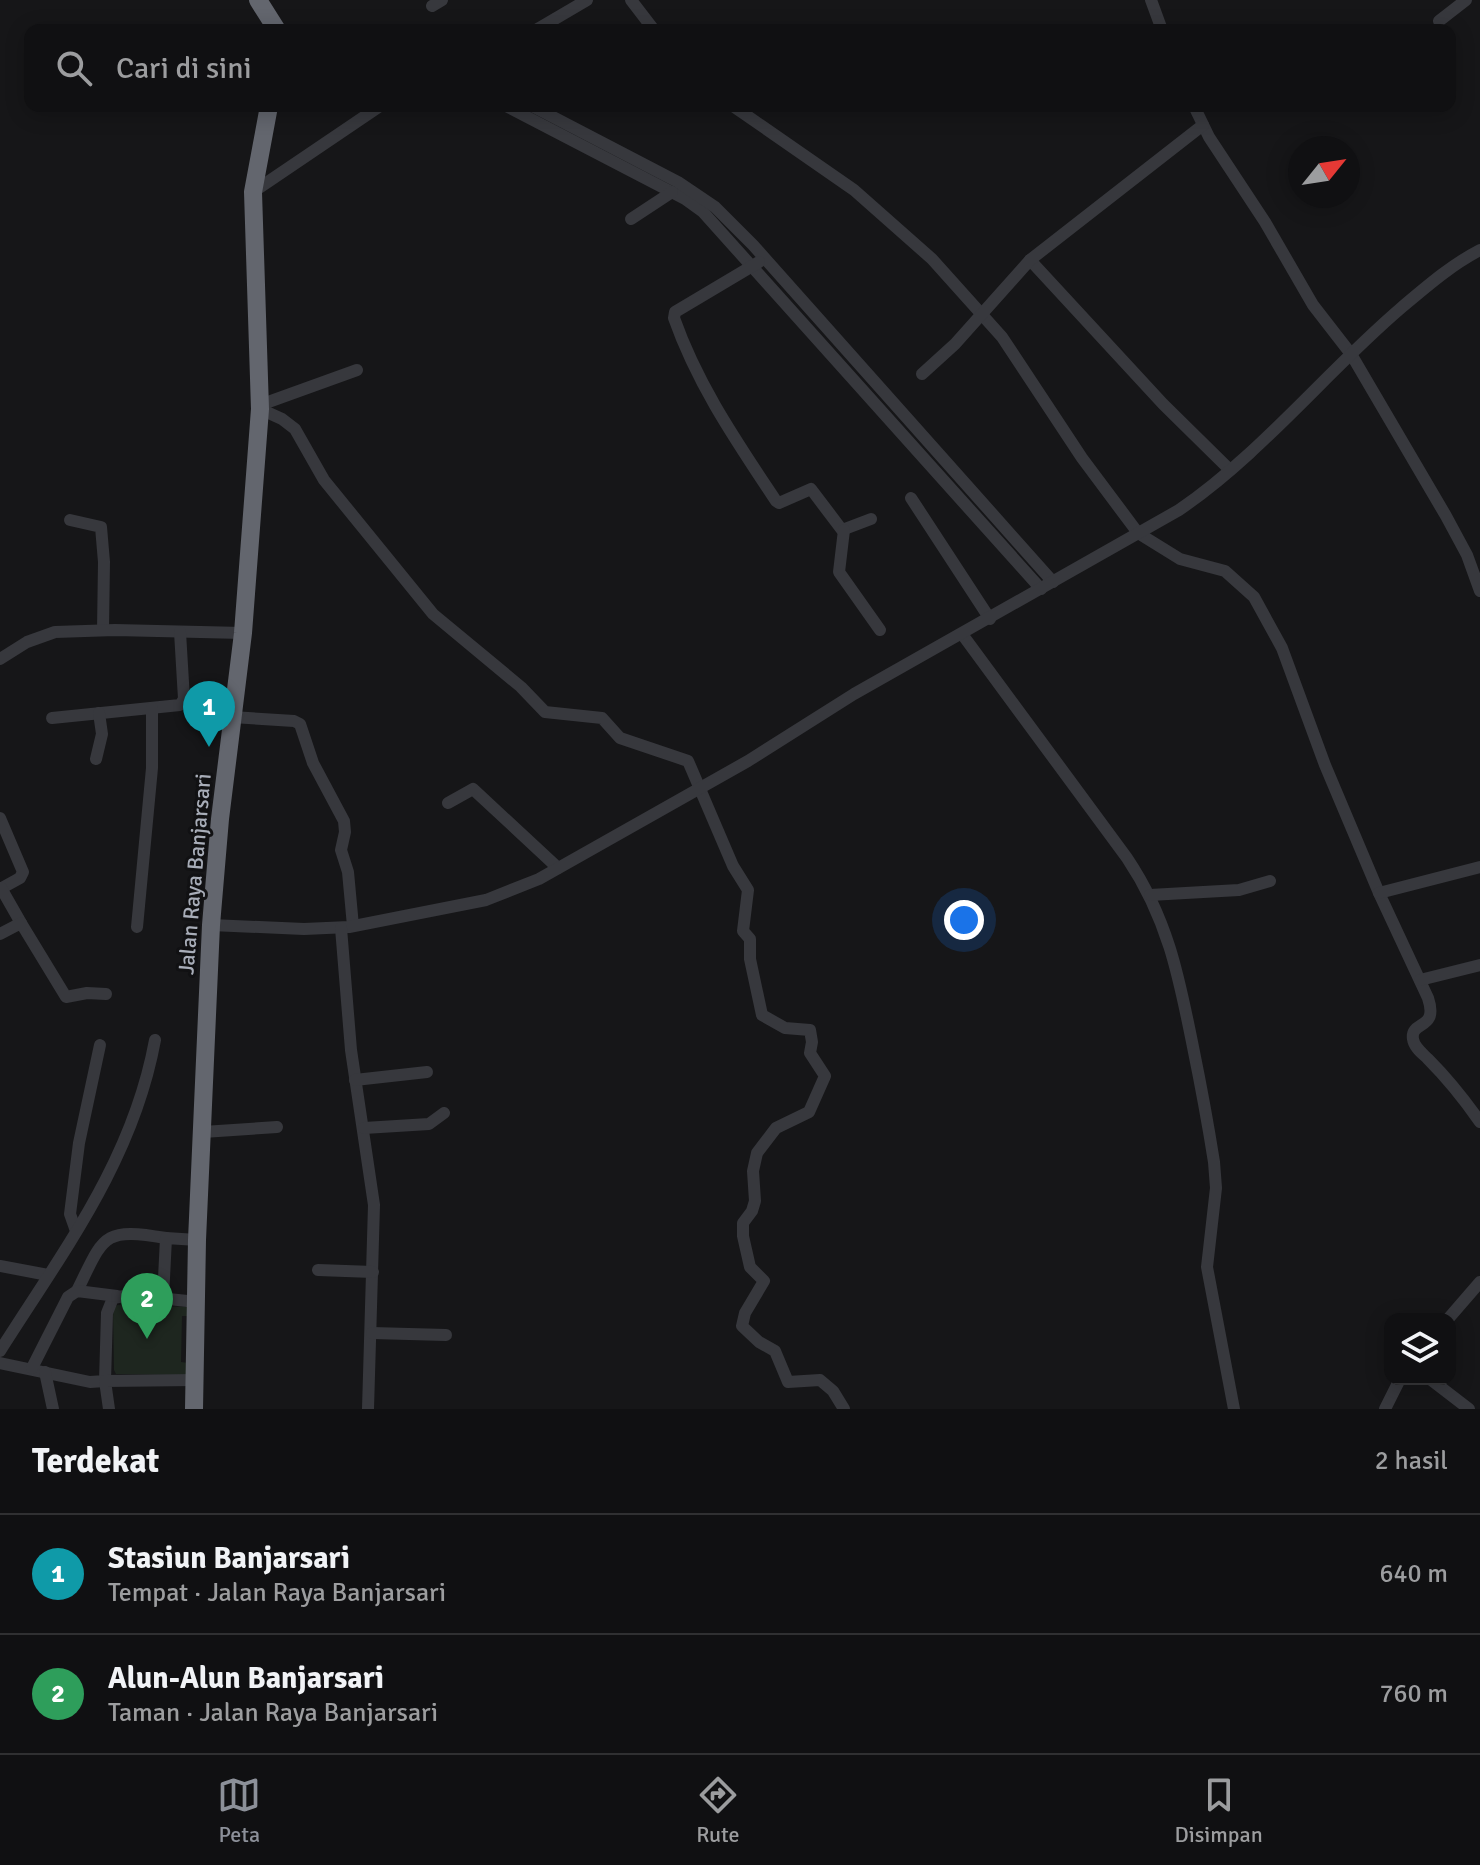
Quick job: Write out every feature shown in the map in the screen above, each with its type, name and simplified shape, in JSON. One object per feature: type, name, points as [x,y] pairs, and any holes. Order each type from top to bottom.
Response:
[{"type":"highway","points":[[258,0],[273,24]]},
{"type":"highway","name":"Jalan Raya Banjarsari","points":[[194,1409],[197,1240],[211,925],[220,819],[243,633],[260,407],[253,192],[268,112]]},
{"type":"street","points":[[546,24],[587,0]]},
{"type":"street","points":[[631,0],[649,24]]},
{"type":"street","points":[[1151,0],[1160,24]]},
{"type":"street","points":[[1439,21],[1466,0]]},
{"type":"street","points":[[253,192],[371,112]]},
{"type":"street","points":[[519,112],[715,207],[732,233],[1047,586]]},
{"type":"street","points":[[542,112],[672,192],[688,195]]},
{"type":"street","points":[[742,112],[854,190],[932,259],[984,314],[1082,458],[1138,533],[1180,559],[1225,571],[1254,597],[1282,648],[1325,765],[1431,1008],[1430,1018],[1414,1031],[1414,1044],[1449,1079],[1480,1122]]},
{"type":"street","points":[[1197,112],[1308,297],[1351,354],[1446,516],[1467,555],[1480,591]]},
{"type":"street","points":[[922,374],[984,314],[1030,260],[1203,125]]},
{"type":"street","points":[[631,219],[672,192]]},
{"type":"street","points":[[211,925],[347,927],[486,900],[558,868],[748,761],[854,694],[1190,503],[1212,488],[1351,354],[1439,276],[1480,250]]},
{"type":"street","points":[[1030,260],[1163,404],[1230,470]]},
{"type":"street","points":[[759,261],[677,309],[674,315],[679,332],[692,365],[715,406],[776,501],[783,502],[811,489],[844,530],[839,572],[880,630]]},
{"type":"street","points":[[260,407],[357,370]]},
{"type":"street","points":[[260,407],[295,429],[324,480],[433,614],[521,687],[545,712],[602,718],[620,738],[688,761],[733,866],[748,890],[743,931],[750,939],[750,959],[762,1015],[785,1028],[810,1030],[810,1053],[825,1076],[809,1112],[776,1128],[757,1153],[753,1171],[755,1201],[743,1223],[743,1236],[750,1267],[764,1281],[745,1313],[742,1326],[759,1342],[775,1351],[788,1382],[820,1380],[833,1391],[844,1409]]},
{"type":"street","points":[[911,498],[990,619]]},
{"type":"street","points":[[844,530],[871,519]]},
{"type":"street","points":[[70,520],[98,525],[102,531],[103,630]]},
{"type":"street","points":[[0,659],[39,636],[55,632],[243,633]]},
{"type":"street","points":[[52,718],[180,705],[184,699],[180,632]]},
{"type":"street","points":[[962,634],[1073,782],[1150,895],[1177,966],[1209,1127],[1216,1188],[1207,1267],[1234,1409]]},
{"type":"street","points":[[137,927],[152,768],[154,708]]},
{"type":"street","points":[[96,759],[102,734],[99,713]]},
{"type":"street","points":[[232,717],[300,724],[313,763],[346,827],[341,850],[349,876],[347,927],[355,1080],[374,1205],[368,1409]]},
{"type":"street","points":[[448,803],[473,789],[558,868]]},
{"type":"street","points":[[0,818],[23,872],[20,878],[1,888],[63,996],[106,994]]},
{"type":"street","points":[[1379,893],[1480,867]]},
{"type":"street","points":[[1150,895],[1239,890],[1270,881]]},
{"type":"street","points":[[0,934],[21,923]]},
{"type":"street","points":[[1420,980],[1480,965]]},
{"type":"street","points":[[0,1351],[107,1179],[128,1136],[148,1075],[155,1040]]},
{"type":"street","points":[[76,1231],[70,1214],[79,1143],[100,1045]]},
{"type":"street","points":[[355,1080],[427,1072]]},
{"type":"street","points":[[364,1128],[429,1124],[444,1113]]},
{"type":"street","points":[[203,1132],[277,1127]]},
{"type":"street","points":[[53,1409],[39,1370],[68,1297],[77,1291],[95,1257],[111,1236],[133,1233],[197,1240]]},
{"type":"street","points":[[163,1298],[166,1238]]},
{"type":"street","points":[[0,1266],[48,1275]]},
{"type":"street","points":[[318,1270],[373,1272]]},
{"type":"street","points":[[1453,1313],[1480,1282]]},
{"type":"street","points":[[77,1291],[197,1302]]},
{"type":"street","points":[[109,1409],[105,1381],[107,1313],[109,1304],[117,1296]]},
{"type":"street","points":[[372,1333],[446,1335]]},
{"type":"street","points":[[0,1363],[90,1382],[195,1380]]},
{"type":"street","points":[[1385,1409],[1397,1385]]},
{"type":"street","points":[[1438,1385],[1469,1409]]},
{"type":"shaded area","points":[[113,1307],[190,1307],[190,1316],[182,1316],[181,1362],[189,1363],[189,1375],[116,1374]]},
{"type":"place","name":"Stasiun Banjarsari","points":[[209,747]]},
{"type":"place","name":"Alun-Alun Banjarsari","points":[[147,1339]]}]
